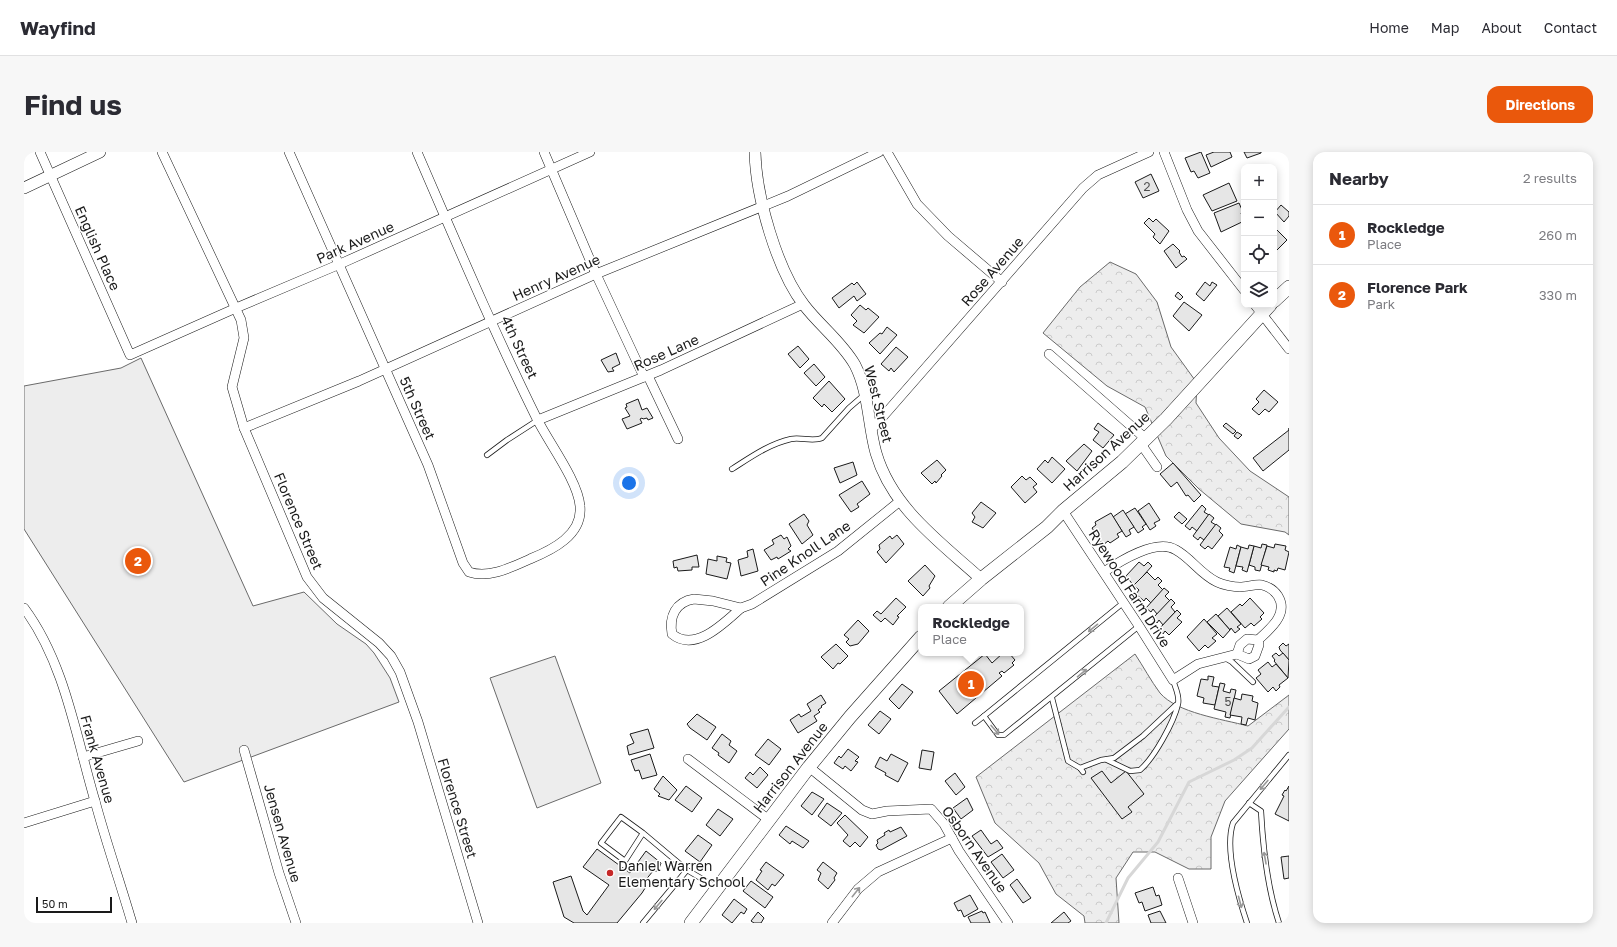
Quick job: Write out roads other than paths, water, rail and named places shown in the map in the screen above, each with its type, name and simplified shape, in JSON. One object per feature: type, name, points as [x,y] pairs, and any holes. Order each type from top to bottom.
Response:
[{"type":"main road","points":[[1277,298],[1289,287]]},
{"type":"main road","name":"Harrison Avenue","points":[[953,604],[981,579],[1047,526],[1122,462],[1143,442],[1262,308]]},
{"type":"main road","name":"Harrison Avenue","points":[[691,923],[809,768],[850,717],[918,640]]},
{"type":"street","name":"English Place","points":[[40,152],[130,355]]},
{"type":"street","points":[[24,188],[100,152]]},
{"type":"street","name":"Florence Street","points":[[162,152],[241,320],[244,338],[232,387],[244,428],[307,577],[323,598],[379,643],[391,656],[400,672],[418,722],[478,923]]},
{"type":"street","name":"5th Street","points":[[289,152],[428,465],[463,563],[470,572],[483,575],[511,567],[544,553],[562,543],[573,532]]},
{"type":"street","name":"4th Street","points":[[417,152],[445,217],[538,420],[576,493],[580,507],[577,525],[573,532]]},
{"type":"street","points":[[544,152],[596,274],[678,439]]},
{"type":"street","name":"Park Avenue","points":[[130,355],[340,264],[590,152]]},
{"type":"street","name":"West Street","points":[[755,152],[757,174],[769,229],[779,260],[789,283],[803,304],[851,358],[858,370],[876,453],[888,482],[911,516],[981,579]]},
{"type":"street","name":"Henry Avenue","points":[[244,428],[386,369],[596,274],[788,196],[879,152]]},
{"type":"street","points":[[887,152],[917,204],[948,236],[1002,282]]},
{"type":"street","name":"Rose Avenue","points":[[872,429],[1083,188],[1098,175],[1149,152]]},
{"type":"street","points":[[1164,152],[1187,210],[1198,231],[1241,286]]},
{"type":"street","name":"Rose Lane","points":[[538,420],[646,376],[803,304]]},
{"type":"street","points":[[1262,308],[1289,349]]},
{"type":"street","points":[[1049,354],[1143,442],[1157,467]]},
{"type":"street","name":"Pine Knoll Lane","points":[[741,608],[713,601],[688,600],[677,606],[674,610],[671,625],[672,634],[687,641],[703,636],[718,628],[741,608],[752,604],[838,551],[900,501]]},
{"type":"street","name":"Ryewood Farm Drive","points":[[1063,511],[1173,680]]},
{"type":"street","points":[[1104,572],[1124,559],[1151,548],[1162,546],[1176,549],[1200,572],[1217,582],[1240,587],[1260,585],[1273,589],[1281,600],[1283,607],[1282,614],[1278,622],[1258,640],[1247,639],[1240,645],[1237,654]]},
{"type":"street","name":"Frank Avenue","points":[[24,608],[45,642],[66,696],[95,802],[132,923]]},
{"type":"street","points":[[1173,680],[1198,664],[1237,654],[1249,659],[1255,656],[1259,645],[1258,640]]},
{"type":"street","points":[[83,757],[138,741]]},
{"type":"street","name":"Jensen Avenue","points":[[244,750],[279,873],[296,923]]},
{"type":"street","points":[[688,759],[769,820]]},
{"type":"street","name":"Osborn Avenue","points":[[809,768],[862,810],[872,814],[887,811],[931,809],[944,824],[1007,921]]},
{"type":"street","points":[[24,823],[95,802]]},
{"type":"street","points":[[832,923],[858,889],[878,872],[952,838]]},
{"type":"street","points":[[1178,878],[1193,923]]},
{"type":"lane","points":[[732,469],[760,451],[790,439],[802,438],[819,440],[849,408],[864,395]]},
{"type":"lane","points":[[487,455],[506,440],[538,420]]},
{"type":"lane","points":[[975,723],[1123,603]]},
{"type":"lane","points":[[984,716],[998,735],[1004,735],[1052,698],[1139,626]]},
{"type":"lane","points":[[1225,658],[1232,662],[1253,682]]},
{"type":"lane","points":[[1107,760],[1130,771],[1140,770],[1150,761],[1163,739],[1178,703],[1173,680]]},
{"type":"lane","points":[[1052,698],[1068,762],[1082,770],[1101,760],[1114,758],[1143,736],[1178,703]]},
{"type":"lane","points":[[1247,923],[1236,889],[1230,833],[1233,823],[1289,755]]},
{"type":"lane","points":[[1249,803],[1261,811],[1264,853],[1274,907],[1279,923]]},
{"type":"lane","points":[[643,833],[626,861],[601,843],[621,817],[643,833],[687,870],[717,888]]},
{"type":"lane","points":[[643,923],[687,870]]},
{"type":"waterway","points":[[1106,923],[1128,878],[1158,842],[1189,782],[1234,760],[1252,748],[1289,707]]},
{"type":"place","name":"Florence Park","points":[[138,561]]},
{"type":"place","name":"Rockledge","points":[[971,684]]},
{"type":"place","name":"Daniel Warren Elementary School","points":[[610,873]]}]
